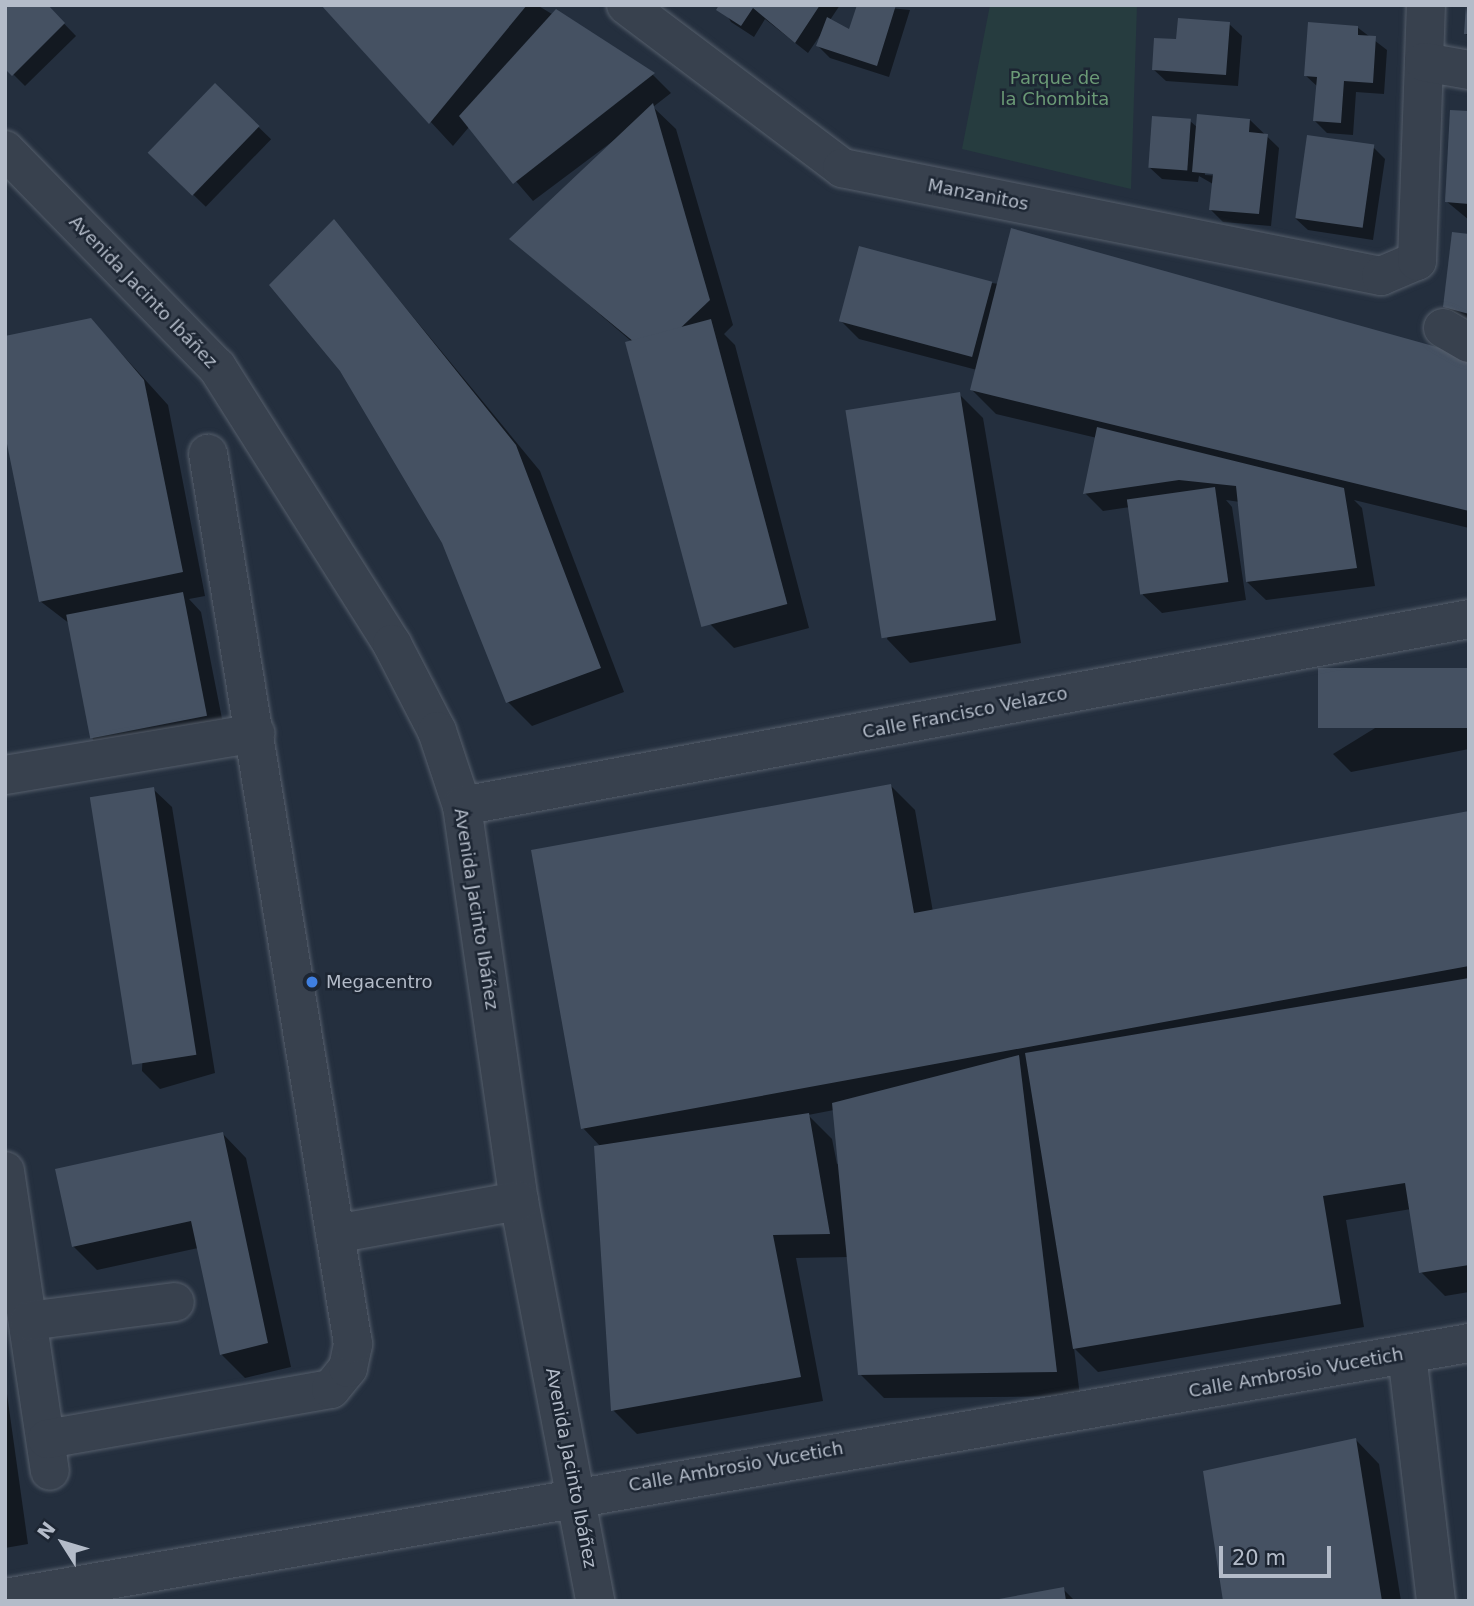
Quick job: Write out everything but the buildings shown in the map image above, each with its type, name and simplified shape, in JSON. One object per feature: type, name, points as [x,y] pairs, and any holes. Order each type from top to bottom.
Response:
[{"type":"street","name":"Manzanitos","points":[[626,5],[842,168],[1381,276],[1417,261],[1424,62]]},
{"type":"street","points":[[1426,5],[1424,62],[1469,70]]},
{"type":"street","name":"Avenida Jacinto Ibáñez","points":[[5,150],[217,367],[392,643],[437,731],[462,806],[519,1201],[578,1494],[595,1601]]},
{"type":"street","points":[[5,1171],[49,1455],[331,1389],[348,1368],[353,1343],[256,733],[208,454]]},
{"type":"street","name":"Calle Francisco Velazco","points":[[462,806],[1469,620]]},
{"type":"street","points":[[5,775],[256,733]]},
{"type":"street","points":[[335,1234],[519,1201]]},
{"type":"street","points":[[29,1321],[175,1302]]},
{"type":"street","name":"Calle Ambrosio Vucetich","points":[[5,1598],[578,1494],[1469,1343]]},
{"type":"street","points":[[1407,1354],[1436,1601]]},
{"type":"green space","name":"Parque de la Chombita","points":[[990,5],[1137,5],[1131,189],[962,149]]},
{"type":"place","name":"Megacentro","points":[[312,982]]}]
